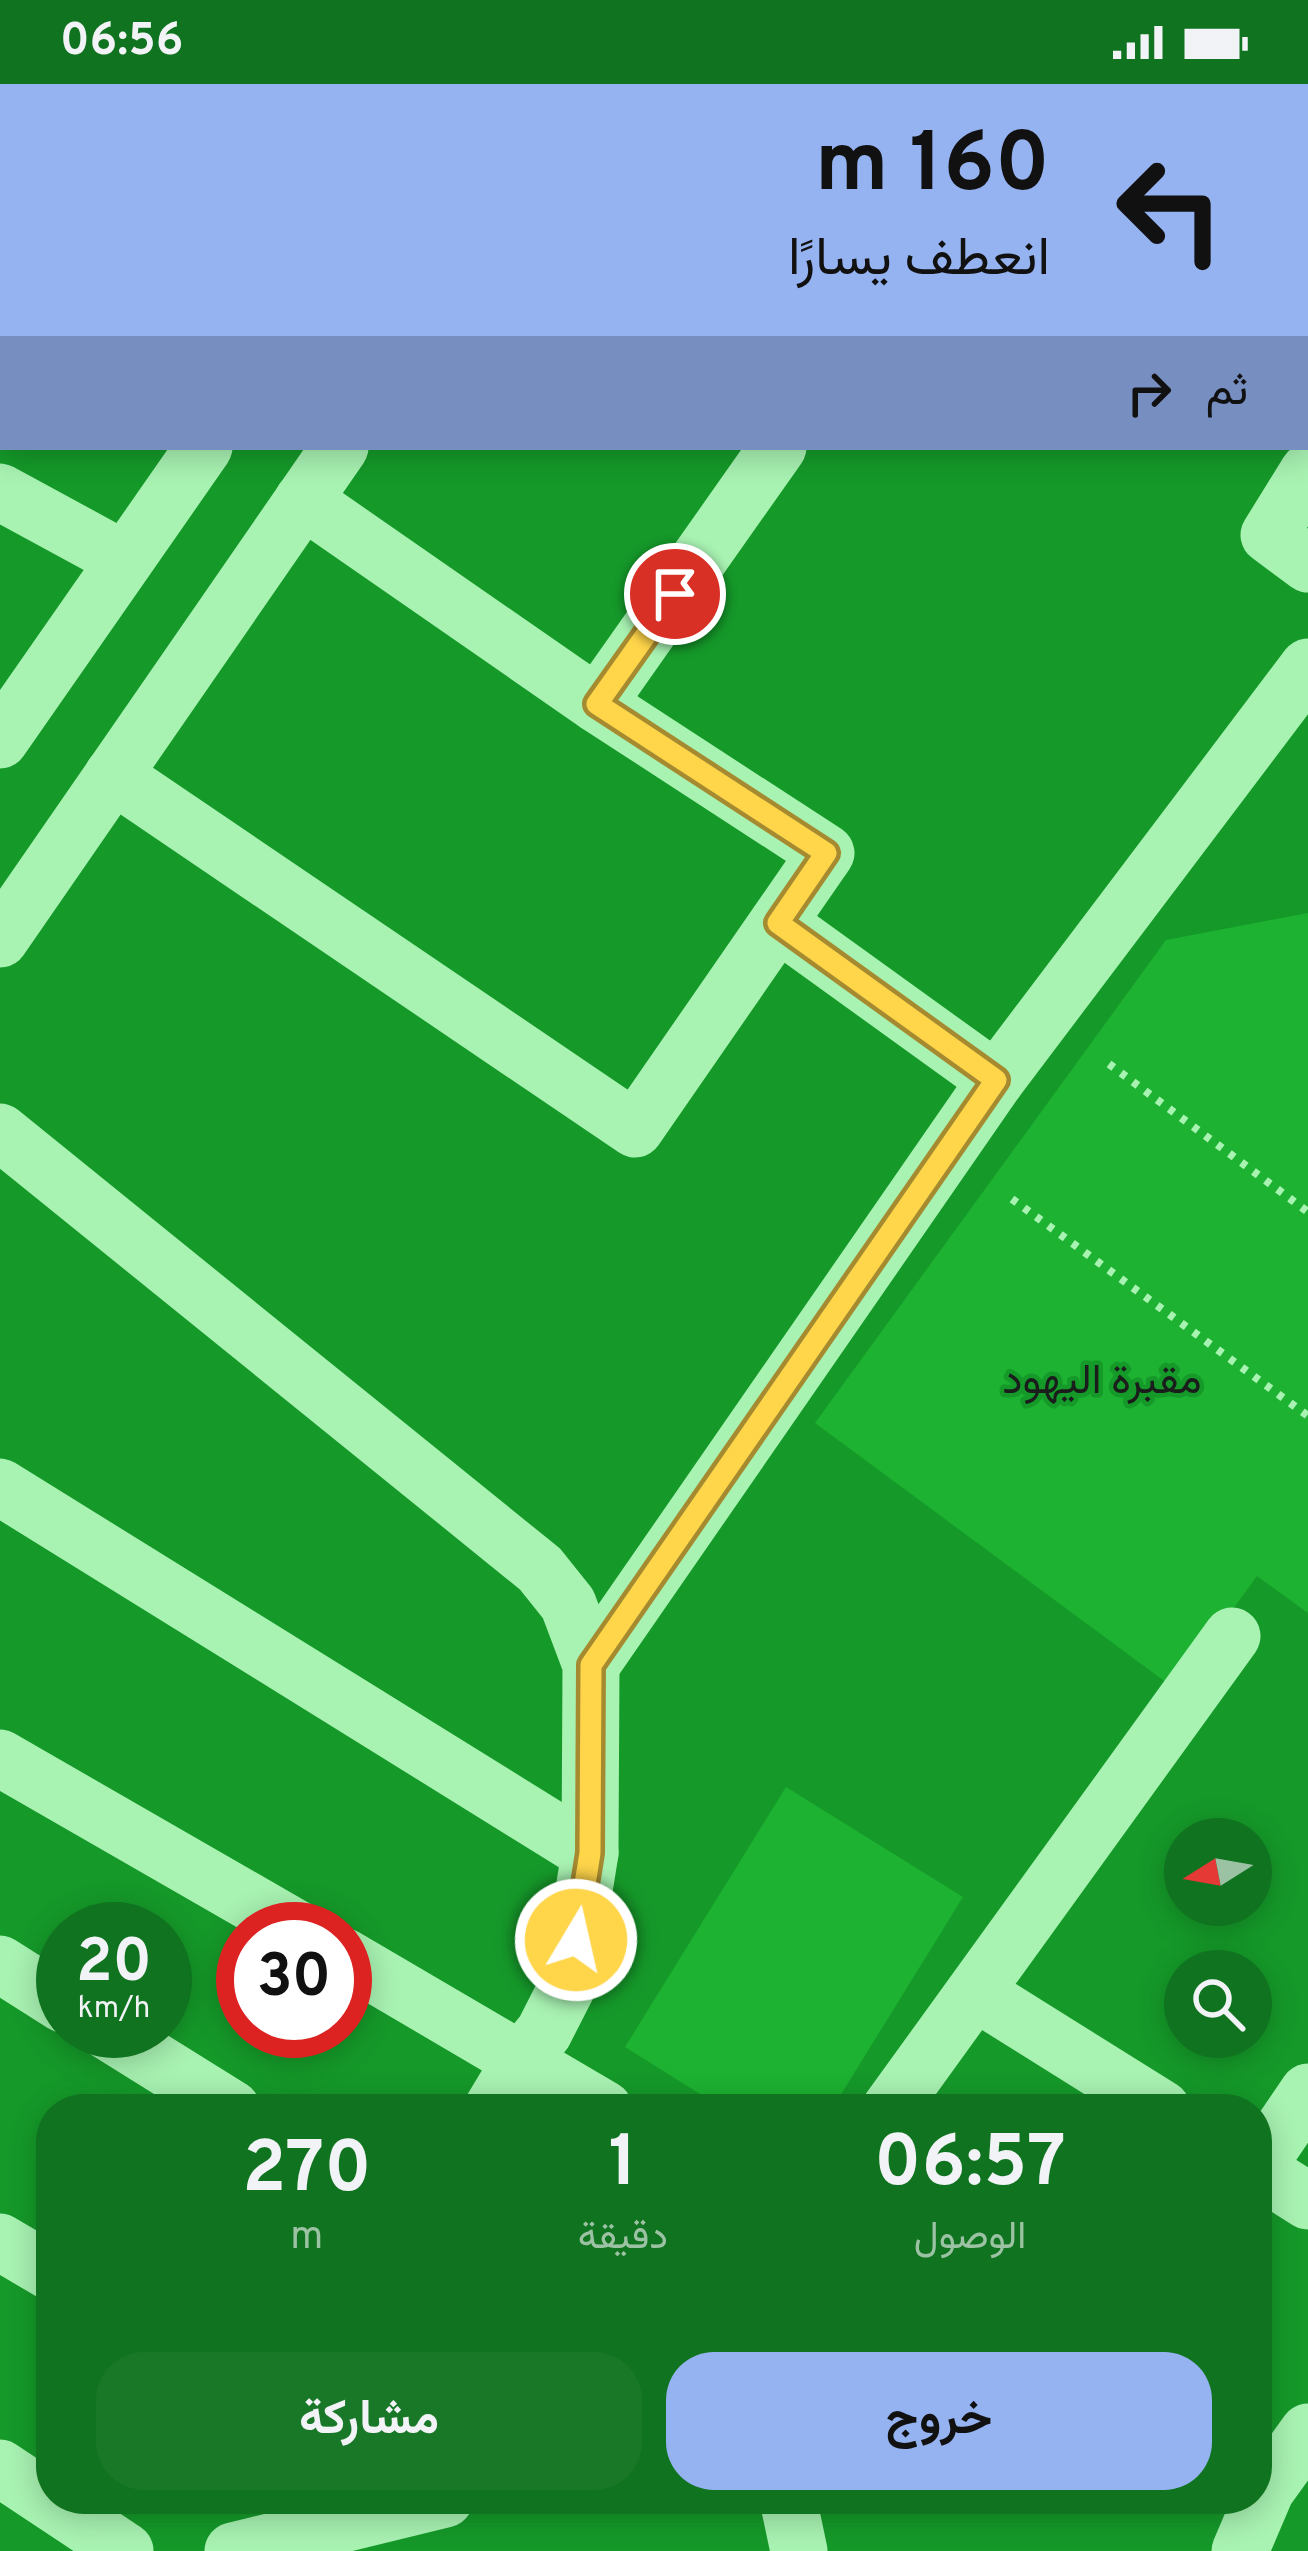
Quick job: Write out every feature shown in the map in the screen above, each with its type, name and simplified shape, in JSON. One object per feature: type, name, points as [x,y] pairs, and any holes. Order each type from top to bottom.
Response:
[{"type":"street","points":[[0,740],[202,450]]},
{"type":"street","points":[[0,939],[338,450]]},
{"type":"street","points":[[597,704],[776,450]]},
{"type":"street","points":[[1308,472],[1269,535],[1308,564]]},
{"type":"street","points":[[0,492],[125,560]]},
{"type":"street","points":[[113,776],[635,1129],[778,923],[826,853],[597,704],[303,500]]},
{"type":"street","points":[[591,1665],[996,1080],[1308,668]]},
{"type":"street","points":[[778,923],[996,1080]]},
{"type":"street","points":[[0,1132],[541,1569],[568,1604],[591,1665],[590,1853],[569,1983],[544,2032],[501,2094]]},
{"type":"street","points":[[0,1487],[590,1853]]},
{"type":"street","points":[[901,2094],[1232,1636]]},
{"type":"street","points":[[0,1758],[250,1902]]},
{"type":"street","points":[[2,1970],[36,1989]]},
{"type":"street","points":[[372,1973],[579,2094]]},
{"type":"street","points":[[975,1992],[1138,2094]]},
{"type":"street","points":[[150,2058],[208,2094]]},
{"type":"street","points":[[1272,2146],[1308,2092]]},
{"type":"street","points":[[1272,2178],[1308,2201]]},
{"type":"street","points":[[0,2242],[36,2263]]},
{"type":"street","points":[[1277,2492],[1308,2432]]},
{"type":"street","points":[[0,2468],[36,2492]]},
{"type":"street","points":[[69,2514],[125,2551]]},
{"type":"street","points":[[233,2551],[422,2514]]},
{"type":"street","points":[[791,2514],[799,2551]]},
{"type":"street","points":[[1240,2551],[1263,2514]]},
{"type":"path","points":[[1109,1064],[1308,1212]]},
{"type":"path","points":[[1012,1198],[1308,1416]]},
{"type":"green space","name":"مقبرة اليهود","points":[[1308,913],[1308,1613],[1257,1576],[1175,1689],[815,1423],[1166,940]]},
{"type":"green space","points":[[786,1787],[963,1897],[841,2094],[700,2094],[625,2047]]},
{"type":"route","points":[[576,1940],[590,1853],[591,1665],[996,1080],[778,923],[826,853],[597,704],[675,594]]}]
